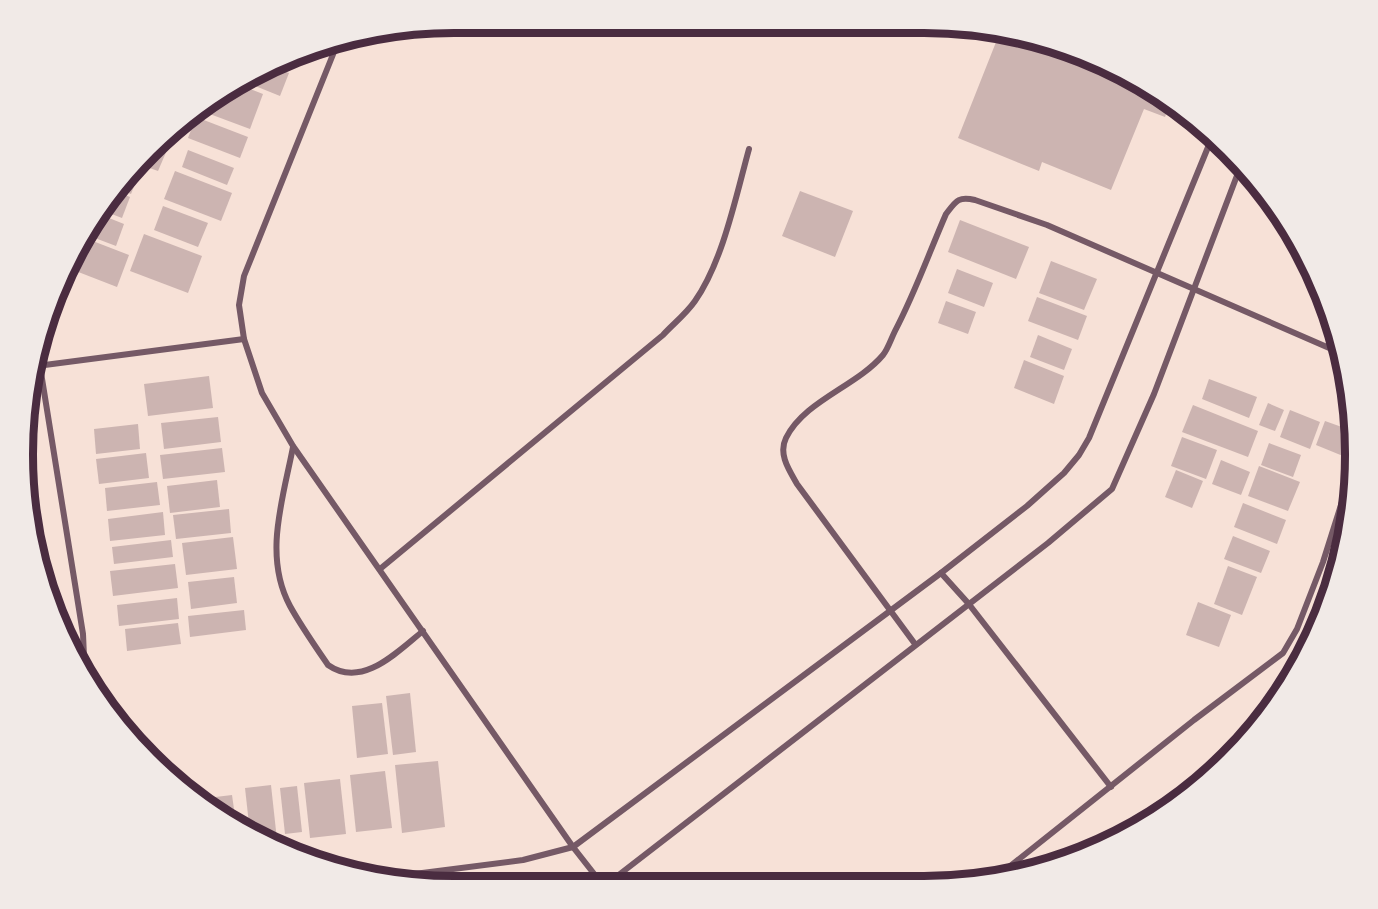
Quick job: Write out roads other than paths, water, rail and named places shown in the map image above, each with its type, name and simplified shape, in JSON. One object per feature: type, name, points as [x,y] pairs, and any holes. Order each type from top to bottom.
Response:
[{"type":"street","points":[[335,50],[244,276],[239,305],[244,339],[262,393],[293,446],[573,847],[596,876]]},
{"type":"street","points":[[416,874],[523,860],[573,847],[941,573],[1027,506],[1064,473],[1089,438],[1209,145]]},
{"type":"street","points":[[380,569],[663,335],[694,302],[711,274],[749,149]]},
{"type":"street","points":[[617,876],[1055,537],[1113,489],[1137,437],[1238,174]]},
{"type":"street","points":[[915,644],[797,484],[786,464],[783,450],[785,440],[807,413],[869,368],[884,354],[907,309],[946,214],[956,201],[965,198],[1047,225],[1332,349]]},
{"type":"street","points":[[43,363],[244,339]]},
{"type":"street","points":[[40,377],[83,634],[84,656]]},
{"type":"street","points":[[293,446],[279,516],[275,551],[278,573],[289,605],[328,665],[337,672],[364,672],[378,666],[423,631]]},
{"type":"street","points":[[1009,867],[1194,720],[1283,653],[1297,629],[1323,562],[1342,502]]},
{"type":"street","points":[[941,573],[968,603],[1111,786]]}]
